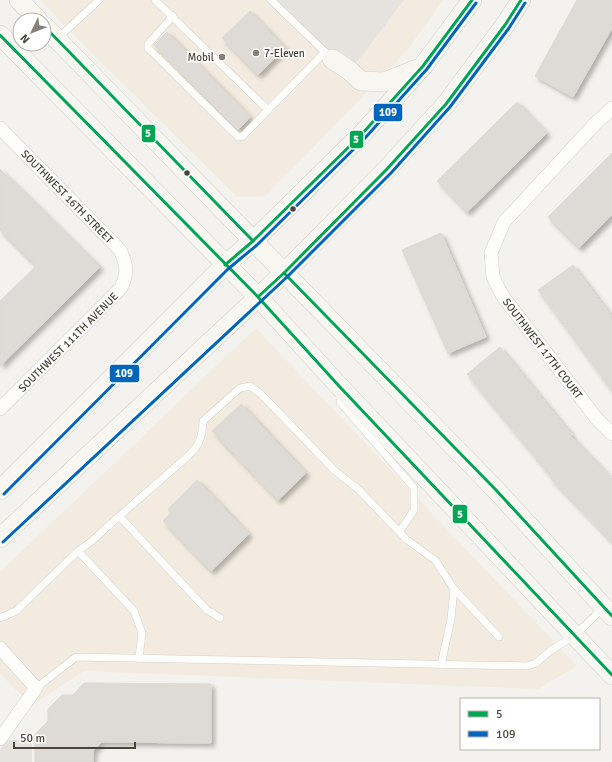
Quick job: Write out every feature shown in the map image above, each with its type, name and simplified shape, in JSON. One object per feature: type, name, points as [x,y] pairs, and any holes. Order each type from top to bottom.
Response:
[{"type":"main road","points":[[19,0],[30,12]]},
{"type":"main road","points":[[0,490],[226,265],[253,241],[362,134],[423,66],[472,0]]},
{"type":"main road","points":[[0,538],[284,273],[387,169],[446,104],[505,25],[520,0]]},
{"type":"main road","points":[[0,35],[258,297],[339,386],[612,675]]},
{"type":"main road","points":[[52,35],[496,490],[608,612]]},
{"type":"main road","points":[[328,55],[350,71],[361,82],[384,82],[423,66]]},
{"type":"street","name":"SOUTHWEST 17TH COURT","points":[[612,108],[594,125],[504,222],[491,254],[494,277],[502,295],[597,419],[612,434]]},
{"type":"street","name":"SOUTHWEST 16TH STREET","points":[[0,128],[120,250],[125,259],[127,270]]},
{"type":"street","name":"SOUTHWEST 111TH AVENUE","points":[[0,409],[122,288],[127,270]]},
{"type":"street","points":[[0,648],[36,688],[0,739]]},
{"type":"lane","points":[[52,32],[99,0]]},
{"type":"lane","points":[[155,0],[268,110]]},
{"type":"lane","points":[[173,16],[148,44],[148,48],[238,137],[243,136],[268,110],[328,55],[271,0]]},
{"type":"lane","points":[[0,618],[16,611],[78,551],[92,542],[196,449],[202,435],[203,421],[240,388],[250,386],[261,394],[334,470],[359,490],[407,540],[435,560],[454,588],[499,637]]},
{"type":"lane","points":[[339,386],[340,402],[414,488],[414,510],[400,531]]},
{"type":"lane","points":[[120,517],[207,610],[220,618]]},
{"type":"lane","points":[[78,551],[134,611],[142,633],[139,658]]},
{"type":"lane","points":[[441,665],[451,619],[454,588]]},
{"type":"lane","points":[[36,688],[76,656],[527,666],[536,663],[550,651],[608,612]]},
{"type":"shaded area","points":[[40,0],[443,0],[406,52],[266,196],[237,197]]},
{"type":"shaded area","points":[[271,0],[404,0],[350,71]]},
{"type":"shaded area","points":[[256,328],[577,666],[538,689],[84,671],[34,704],[17,691],[0,673],[0,572]]},
{"type":"shaded area","points":[[32,739],[32,762],[0,762],[0,750],[6,740]]},
{"type":"building","points":[[577,0],[612,0],[612,28],[573,97],[535,76]]},
{"type":"building","points":[[250,11],[285,48],[258,75],[222,38]]},
{"type":"building","points":[[167,32],[250,117],[238,130],[154,45]]},
{"type":"building","points":[[517,102],[547,133],[467,212],[437,181]]},
{"type":"building","points":[[612,153],[612,215],[579,248],[548,217]]},
{"type":"building","points":[[0,169],[100,267],[0,366],[0,301],[36,266],[0,230]]},
{"type":"building","points":[[441,233],[486,337],[448,353],[402,250]]},
{"type":"building","points":[[573,265],[612,317],[612,391],[538,290]]},
{"type":"building","points":[[500,347],[572,435],[571,436],[612,479],[612,542],[551,479],[552,478],[467,374]]},
{"type":"building","points":[[241,404],[306,473],[278,500],[212,431]]},
{"type":"building","points":[[197,480],[249,534],[211,571],[163,521],[171,513],[168,509]]},
{"type":"building","points":[[84,683],[211,684],[211,743],[102,742],[93,751],[93,762],[35,762],[35,734],[48,721],[48,709],[62,695],[73,695]]},
{"type":"transit line","name":"5","points":[[225,265],[253,241],[362,134],[423,66],[472,0]]},
{"type":"transit line","name":"5","points":[[259,296],[284,273],[387,169],[446,104],[505,25],[521,0]]},
{"type":"transit line","name":"109","points":[[4,494],[228,269],[257,245],[366,137],[427,69],[476,3]]},
{"type":"transit line","name":"109","points":[[3,542],[287,277],[391,173],[450,107],[509,28],[525,3]]},
{"type":"transit line","name":"5","points":[[52,34],[253,241]]},
{"type":"transit line","name":"5","points":[[0,35],[258,297],[339,386],[612,675]]},
{"type":"transit line","name":"5","points":[[284,273],[496,490],[612,616]]},
{"type":"place","name":"7-Eleven","points":[[256,53]]},
{"type":"place","name":"Mobil","points":[[222,57]]}]
